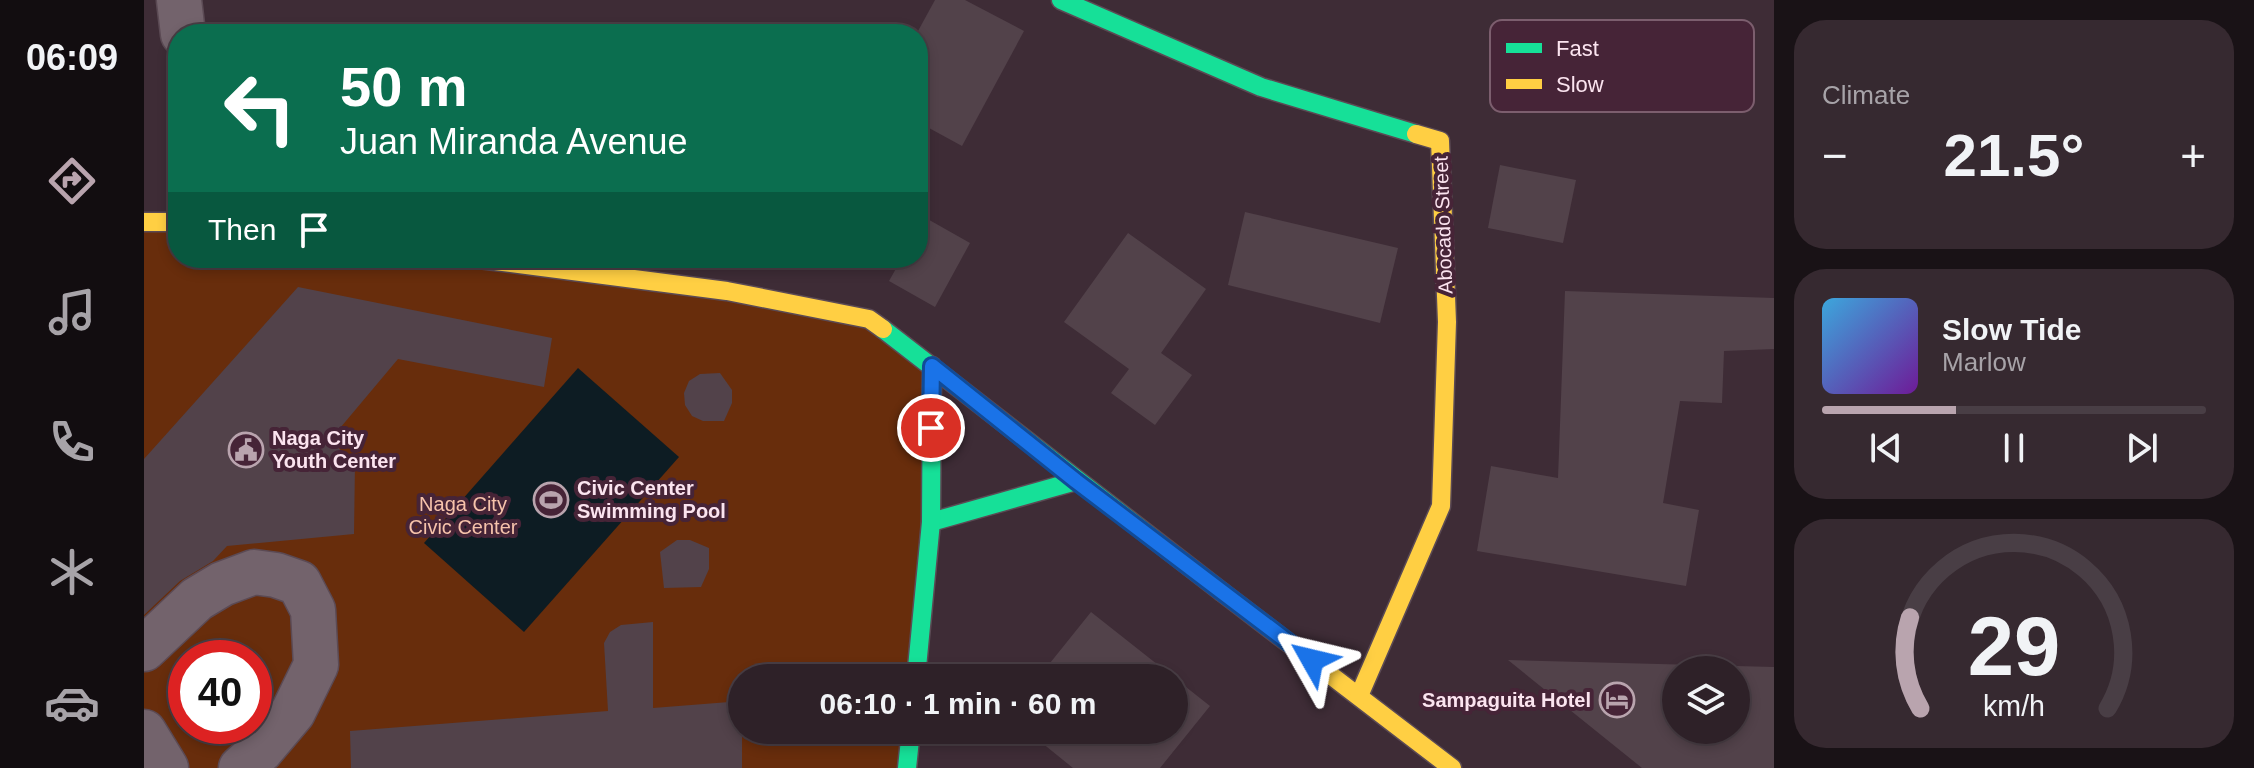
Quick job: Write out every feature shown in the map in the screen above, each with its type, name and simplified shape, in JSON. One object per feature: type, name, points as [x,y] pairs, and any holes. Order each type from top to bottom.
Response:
[{"type":"street","points":[[179,0],[182,24]]},
{"type":"street","name":"Abocado Street","points":[[1061,0],[1261,87],[1440,141],[1447,322],[1441,506],[1359,696]]},
{"type":"street","points":[[144,222],[168,222]]},
{"type":"street","points":[[549,268],[727,291],[869,319],[1452,768]]},
{"type":"street","points":[[917,664],[931,522],[932,366]]},
{"type":"street","points":[[931,522],[1076,481]]},
{"type":"street","points":[[144,649],[197,599],[222,584],[254,572],[299,583],[313,610],[316,665],[293,712],[261,750],[241,768]]},
{"type":"street","points":[[144,732],[166,768]]},
{"type":"street","points":[[907,768],[910,744]]},
{"type":"green space","name":"Naga City Civic Center","points":[[144,222],[168,222],[168,268],[511,268],[869,319],[932,366],[917,664],[728,664],[728,744],[910,744],[907,768],[144,768]]},
{"type":"shaded area","name":"Civic Center Swimming Pool","points":[[578,368],[679,457],[524,632],[424,543]]},
{"type":"building","points":[[935,0],[965,0],[1024,31],[962,146],[928,127],[928,24],[922,24]]},
{"type":"building","points":[[1500,165],[1576,180],[1563,243],[1488,228]]},
{"type":"building","points":[[1245,212],[1398,248],[1380,323],[1228,285]]},
{"type":"building","points":[[928,219],[970,243],[935,307],[889,281],[896,268],[928,268]]},
{"type":"building","points":[[1128,233],[1206,289],[1161,353],[1192,375],[1155,425],[1111,393],[1129,369],[1064,322]]},
{"type":"building","name":"Naga City Youth Center","points":[[298,287],[552,338],[544,387],[398,359],[330,440],[355,463],[354,534],[227,546],[213,561],[180,581],[144,615],[144,459]]},
{"type":"building","points":[[1565,291],[1774,298],[1774,349],[1724,351],[1722,403],[1680,401],[1663,503],[1699,510],[1686,586],[1477,551],[1491,466],[1558,478]]},
{"type":"building","points":[[720,373],[732,390],[732,403],[724,421],[703,421],[692,416],[685,405],[684,393],[689,381],[700,374]]},
{"type":"building","points":[[677,540],[690,540],[709,548],[709,569],[701,587],[664,588],[660,552]]},
{"type":"building","points":[[1091,612],[1157,664],[1049,664]]},
{"type":"building","points":[[653,622],[653,708],[728,702],[728,744],[742,744],[742,768],[351,768],[350,731],[608,711],[604,643],[610,632],[621,625]]},
{"type":"building","name":"Sampaguita Hotel","points":[[1508,660],[1662,664],[1662,744],[1750,744],[1750,666],[1774,667],[1774,768],[1642,768]]},
{"type":"building","points":[[1188,689],[1210,706],[1188,733]]},
{"type":"building","points":[[1043,744],[1179,744],[1160,768],[1073,768]]},
{"type":"traffic: fast","points":[[1061,0],[1261,87],[1416,134]]},
{"type":"traffic: fast","points":[[883,329],[1222,592]]},
{"type":"traffic: fast","points":[[917,664],[931,522],[932,366]]},
{"type":"traffic: fast","points":[[931,522],[1076,481]]},
{"type":"traffic: fast","points":[[907,768],[910,744]]},
{"type":"traffic: slow","points":[[1359,696],[1441,506],[1447,322],[1440,141],[1416,134]]},
{"type":"traffic: slow","points":[[144,222],[168,222]]},
{"type":"traffic: slow","points":[[549,268],[727,291],[869,319],[883,329]]},
{"type":"traffic: slow","points":[[1222,592],[1452,768]]},
{"type":"place","name":"Naga City Youth Center","points":[[246,450]]},
{"type":"place","name":"Civic Center Swimming Pool","points":[[551,500]]},
{"type":"place","name":"Sampaguita Hotel","points":[[1617,700]]},
{"type":"route","points":[[931,428],[932,366],[1076,481],[1312,660]]}]
